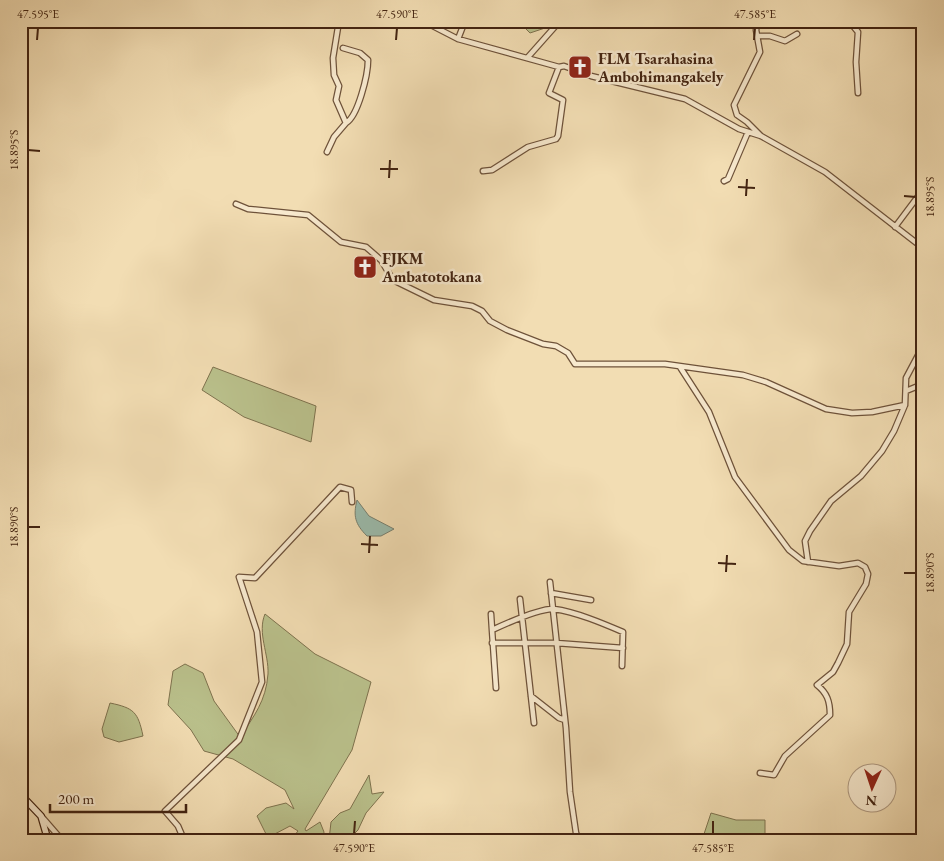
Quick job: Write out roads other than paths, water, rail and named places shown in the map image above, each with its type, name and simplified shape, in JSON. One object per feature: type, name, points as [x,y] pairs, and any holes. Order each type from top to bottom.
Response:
[{"type":"street","points":[[339,21],[333,58],[334,74],[339,86],[336,100],[346,123]]},
{"type":"street","points":[[423,21],[458,39],[559,67],[564,66],[591,76],[685,99],[714,116],[761,136],[825,172],[923,248]]},
{"type":"street","points":[[458,39],[465,21]]},
{"type":"street","points":[[528,57],[560,21]]},
{"type":"street","points":[[758,21],[757,36],[760,52],[734,105],[734,110],[761,136]]},
{"type":"street","points":[[850,21],[858,32],[856,62],[858,92]]},
{"type":"street","points":[[757,36],[770,36],[785,41],[797,34]]},
{"type":"street","points":[[327,152],[334,137],[346,123],[352,120],[368,74],[368,60],[360,53],[343,48]]},
{"type":"street","points":[[483,171],[492,170],[528,147],[556,139],[560,130],[563,100],[548,93],[559,67]]},
{"type":"street","points":[[724,181],[728,179],[748,132]]},
{"type":"street","points":[[895,227],[922,190]]},
{"type":"street","points":[[236,204],[248,209],[308,215],[341,242],[366,247],[381,260],[393,280],[434,300],[472,306],[482,311],[490,321],[507,330],[543,344],[556,346],[568,353],[576,364],[659,364],[743,375],[766,382],[826,409],[852,413],[872,412],[905,405]]},
{"type":"street","points":[[808,562],[805,541],[810,531],[831,501],[861,476],[882,451],[905,405],[906,378],[923,346]]},
{"type":"street","points":[[680,367],[708,412],[735,476],[789,550],[803,561],[808,562],[839,566],[858,563],[865,568],[868,574],[866,584],[849,612],[847,644],[833,672],[816,685],[826,692],[830,705],[830,715],[799,746],[785,756],[774,775],[760,773]]},
{"type":"street","points":[[906,391],[923,384]]},
{"type":"street","points":[[184,840],[178,826],[165,811],[238,740],[262,682],[257,632],[239,577],[255,578],[340,487],[351,490],[352,502]]},
{"type":"street","points":[[550,582],[565,720],[570,792],[576,833],[579,840]]},
{"type":"street","points":[[551,593],[591,600]]},
{"type":"street","points":[[520,599],[534,723]]},
{"type":"street","points":[[492,630],[552,609],[623,632],[622,666]]},
{"type":"street","points":[[491,614],[496,688]]},
{"type":"street","points":[[492,643],[556,643],[623,648]]},
{"type":"street","points":[[531,696],[559,718],[565,720]]},
{"type":"street","points":[[21,795],[62,840]]},
{"type":"street","points":[[41,816],[48,840]]},
{"type":"place","name":"FLM Tsarahasina Ambohimangakely","points":[[580,67]]},
{"type":"place","name":"FJKM Ambatotokana","points":[[365,267]]}]
